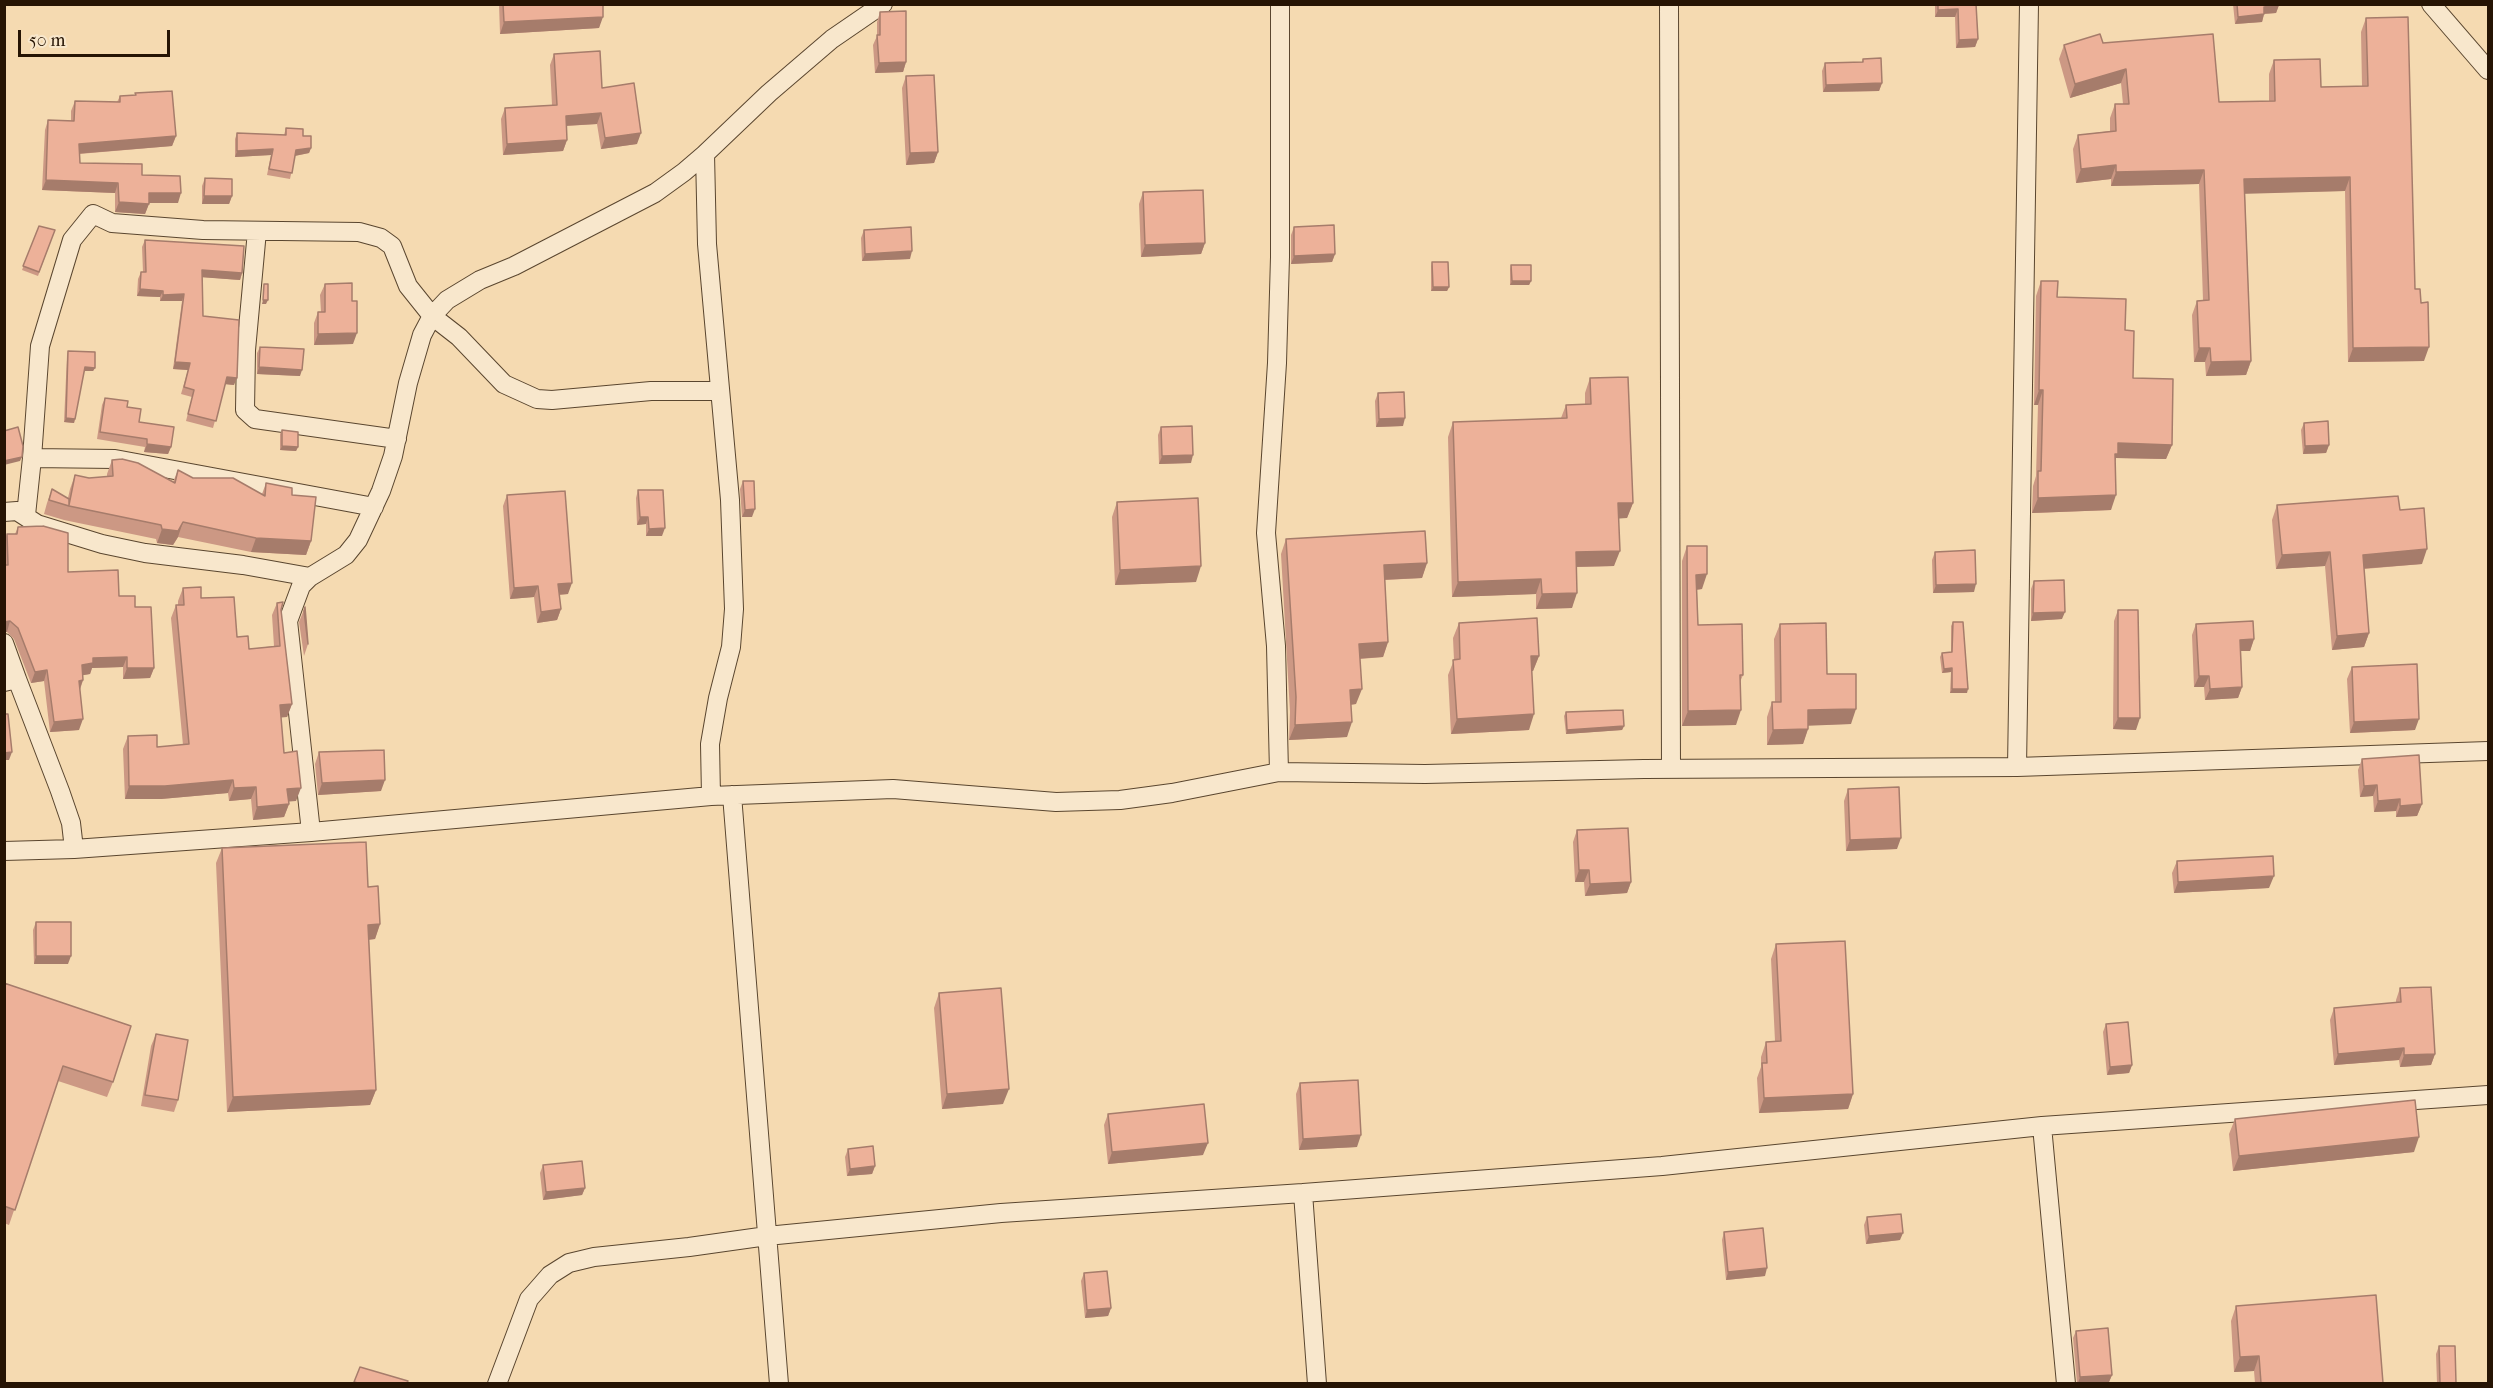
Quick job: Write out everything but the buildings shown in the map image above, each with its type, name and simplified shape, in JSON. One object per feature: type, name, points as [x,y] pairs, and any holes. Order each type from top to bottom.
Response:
[{"type":"street","points":[[311,832],[288,621],[301,586],[310,577],[346,555],[358,540],[374,507],[397,440],[408,383],[422,335],[432,316],[447,300],[480,280],[514,266],[655,193],[705,154],[769,93],[832,39],[883,4]]},
{"type":"street","points":[[1279,772],[1276,646],[1266,533],[1277,363],[1280,4]]},
{"type":"street","points":[[1669,4],[1671,769]]},
{"type":"street","points":[[2017,767],[2029,4]]},
{"type":"street","points":[[2431,4],[2488,70]]},
{"type":"street","points":[[705,154],[707,244],[730,500],[734,609],[731,647],[718,698],[710,744],[711,796]]},
{"type":"street","points":[[26,515],[40,346],[72,240],[93,214],[112,223],[257,231],[359,232],[381,238],[392,246],[408,285],[432,316],[459,337],[504,384],[537,399],[552,400],[651,391],[720,391]]},
{"type":"street","points":[[257,231],[246,350],[245,410],[255,419],[397,440]]},
{"type":"street","points":[[32,458],[115,459],[374,507]]},
{"type":"street","points":[[4,512],[17,511],[37,524],[102,544],[145,553],[243,565],[310,577]]},
{"type":"street","points":[[4,643],[11,681],[60,791],[71,823],[74,849]]},
{"type":"street","points":[[4,850],[74,849],[311,832],[732,795],[893,789],[1056,802],[1120,800],[1173,793],[1279,772],[1425,774],[1671,769],[2017,767],[2488,752]]},
{"type":"street","points":[[732,795],[779,1383]]},
{"type":"street","points":[[497,1383],[529,1299],[550,1275],[569,1263],[594,1257],[767,1236],[1001,1214],[1662,1166],[2042,1126],[2488,1095]]},
{"type":"street","points":[[2042,1126],[2066,1383]]},
{"type":"street","points":[[1303,1193],[1317,1383]]}]
